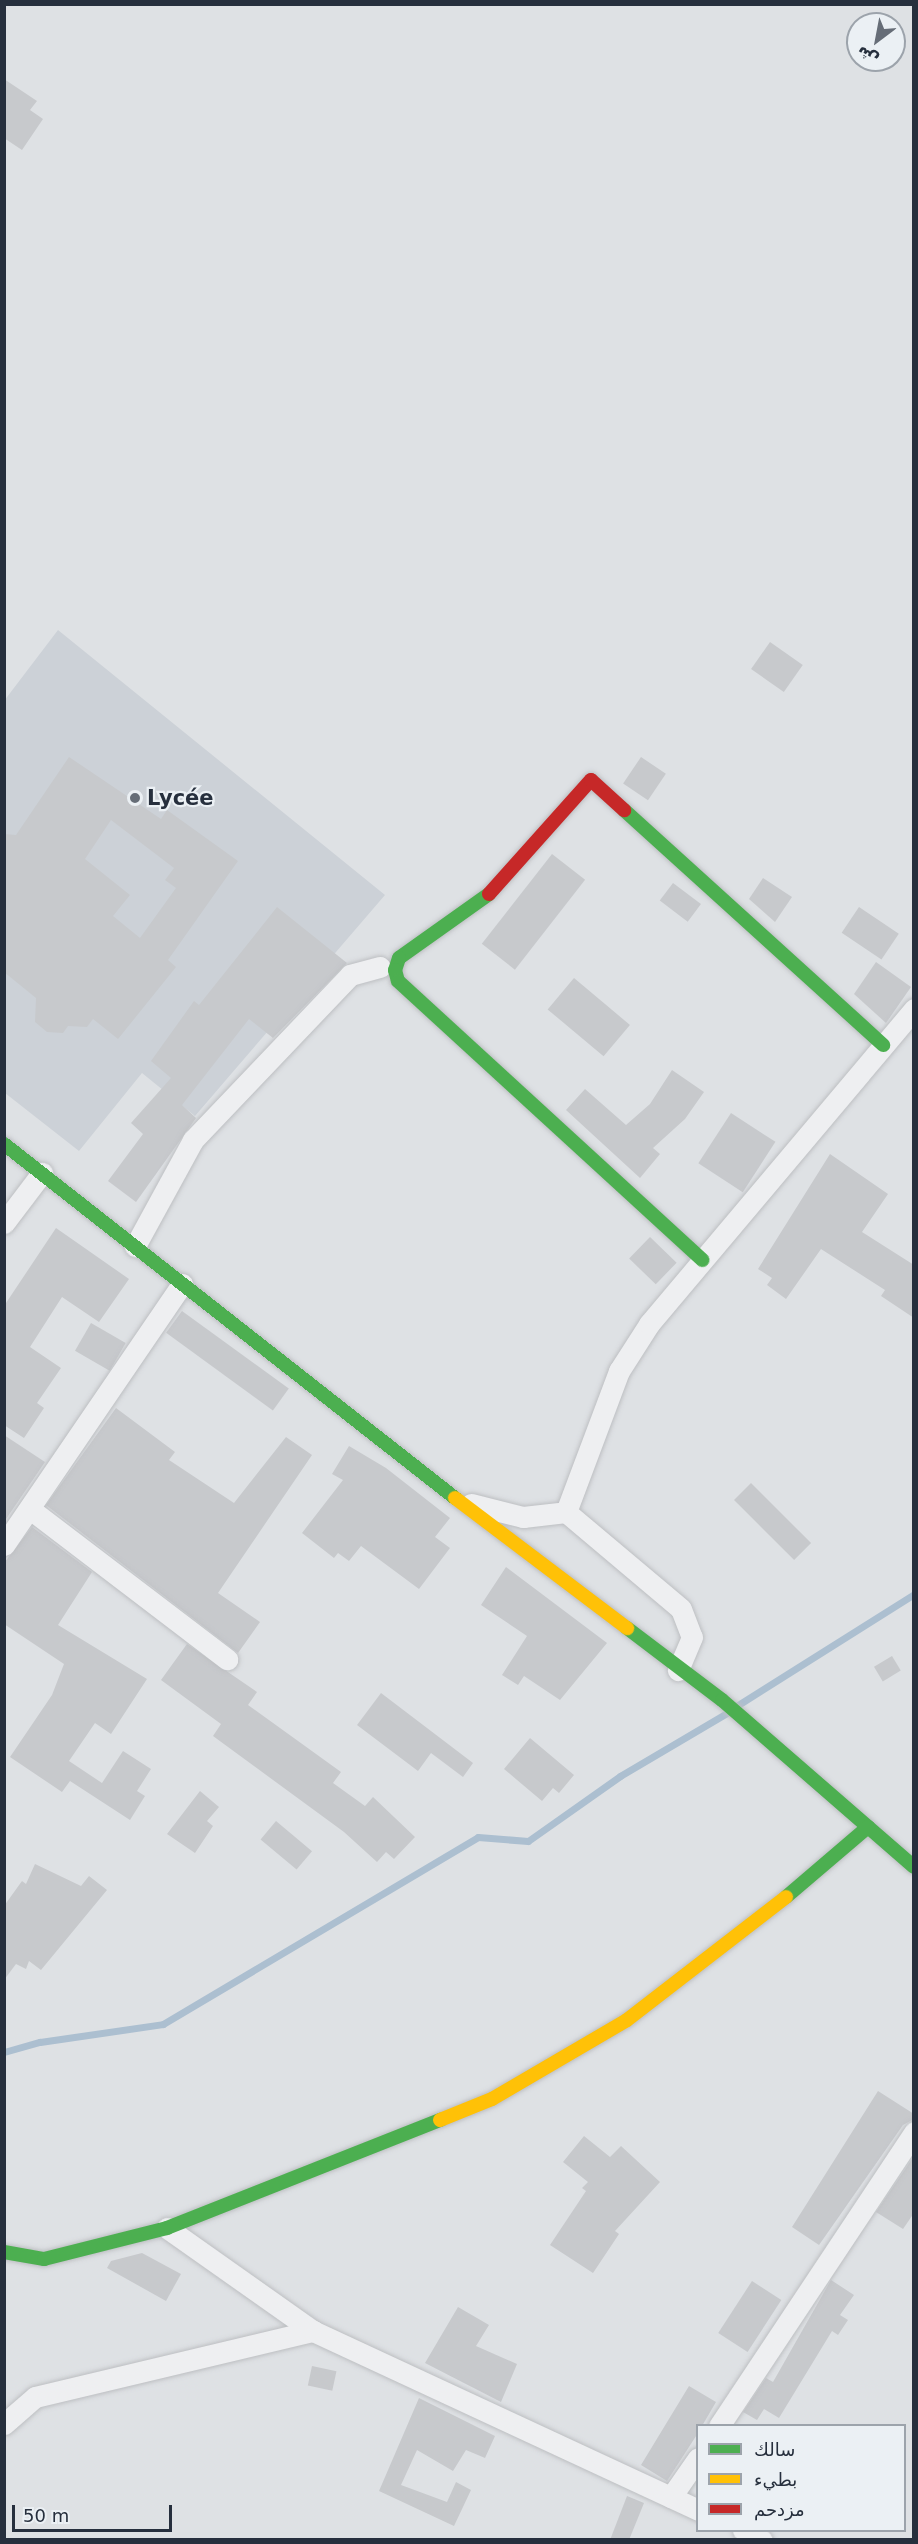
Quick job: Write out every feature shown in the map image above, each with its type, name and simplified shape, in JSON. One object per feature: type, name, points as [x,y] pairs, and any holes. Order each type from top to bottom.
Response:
[{"type":"street","points":[[703,1260],[398,981],[395,970],[399,958],[485,898],[591,780],[883,1045]]},
{"type":"street","points":[[135,1246],[193,1140],[350,975],[381,967]]},
{"type":"street","points":[[566,1512],[619,1371],[648,1324],[914,1009]]},
{"type":"street","points":[[4,1144],[459,1501],[678,1670],[722,1700],[868,1827],[909,1854]]},
{"type":"street","points":[[4,1223],[42,1173]]},
{"type":"street","points":[[4,1545],[182,1284]]},
{"type":"street","points":[[459,1501],[523,1517],[566,1512],[681,1609],[692,1637],[678,1670]]},
{"type":"street","points":[[30,1509],[227,1659]]},
{"type":"street","points":[[4,2252],[44,2259],[167,2228],[502,2093],[627,2020],[746,1932],[868,1827]]},
{"type":"street","points":[[720,2424],[914,2132]]},
{"type":"street","points":[[167,2228],[313,2331],[696,2509]]},
{"type":"street","points":[[4,2424],[35,2397],[313,2331]]},
{"type":"street","points":[[671,2498],[696,2461]]},
{"type":"street","points":[[747,2532],[762,2540]]},
{"type":"shaded area","name":"Lycée","points":[[58,630],[385,895],[195,1116],[142,1073],[79,1151],[5,1093],[4,701]]},
{"type":"building","points":[[4,79],[37,101],[30,110],[43,119],[22,150],[4,138]]},
{"type":"building","points":[[770,642],[803,665],[784,692],[751,669]]},
{"type":"building","points":[[69,757],[161,819],[167,810],[238,861],[168,960],[176,967],[118,1039],[93,1019],[87,1027],[68,1026],[63,1033],[47,1032],[35,1022],[36,998],[4,972],[4,834],[16,835]],"holes":[[[111,820],[174,868],[165,880],[176,888],[140,938],[113,916],[130,895],[85,859]]]},
{"type":"building","points":[[641,757],[666,774],[648,800],[623,784]]},
{"type":"building","points":[[552,854],[585,880],[515,970],[482,944]]},
{"type":"building","points":[[763,878],[792,897],[775,922],[749,899]]},
{"type":"building","points":[[673,883],[701,904],[688,922],[660,901]]},
{"type":"building","points":[[277,907],[347,963],[273,1038],[249,1019],[182,1105],[196,1118],[136,1202],[108,1181],[143,1134],[131,1123],[171,1078],[151,1061],[194,1001],[199,1005]]},
{"type":"building","points":[[859,907],[899,934],[881,960],[842,933]]},
{"type":"building","points":[[876,962],[911,987],[886,1023],[854,994]]},
{"type":"building","points":[[574,978],[630,1025],[604,1056],[548,1009]]},
{"type":"building","points":[[672,1070],[704,1092],[685,1119],[653,1148],[660,1154],[640,1178],[566,1110],[585,1089],[626,1125],[650,1104]]},
{"type":"building","points":[[731,1113],[775,1142],[743,1192],[698,1163]]},
{"type":"building","points":[[830,1154],[888,1194],[862,1232],[914,1265],[914,1318],[881,1296],[885,1290],[821,1249],[786,1299],[767,1285],[772,1278],[758,1269]]},
{"type":"building","points":[[56,1228],[129,1279],[99,1322],[62,1297],[30,1347],[61,1368],[37,1403],[44,1408],[24,1438],[4,1425],[4,1306]]},
{"type":"building","points":[[650,1237],[677,1263],[656,1284],[629,1259]]},
{"type":"building","points":[[182,1311],[289,1389],[273,1410],[166,1333]]},
{"type":"building","points":[[91,1323],[126,1343],[110,1371],[75,1351]]},
{"type":"building","points":[[116,1408],[175,1452],[169,1460],[234,1503],[286,1437],[312,1455],[218,1593],[260,1622],[238,1653],[46,1505]]},
{"type":"building","points":[[4,1435],[45,1462],[4,1522]]},
{"type":"building","points":[[349,1446],[386,1468],[450,1518],[435,1537],[450,1548],[419,1589],[361,1546],[349,1561],[338,1553],[334,1558],[302,1533],[343,1480],[332,1474]]},
{"type":"building","points":[[751,1483],[811,1543],[794,1560],[734,1500]]},
{"type":"building","points":[[32,1527],[92,1572],[58,1625],[147,1679],[111,1734],[95,1723],[69,1761],[102,1783],[123,1751],[151,1769],[137,1791],[145,1796],[130,1820],[70,1781],[62,1792],[10,1757],[52,1695],[64,1664],[4,1624],[4,1563]]},
{"type":"building","points":[[506,1567],[607,1643],[560,1700],[524,1676],[518,1685],[502,1675],[527,1636],[481,1605]]},
{"type":"building","points":[[187,1644],[257,1692],[248,1705],[341,1772],[333,1783],[365,1806],[373,1797],[415,1837],[394,1859],[386,1852],[377,1862],[344,1832],[213,1736],[221,1724],[161,1680]]},
{"type":"building","points":[[892,1656],[901,1671],[883,1681],[874,1667]]},
{"type":"building","points":[[381,1693],[473,1763],[463,1777],[431,1753],[418,1771],[357,1725]]},
{"type":"building","points":[[530,1738],[574,1775],[559,1793],[553,1788],[542,1801],[504,1769]]},
{"type":"building","points":[[200,1791],[219,1807],[207,1821],[213,1826],[195,1853],[167,1834]]},
{"type":"building","points":[[276,1821],[312,1851],[297,1870],[261,1839]]},
{"type":"building","points":[[35,1864],[81,1886],[89,1876],[107,1890],[41,1970],[29,1961],[26,1969],[16,1964],[4,1980],[4,1906],[22,1881],[26,1884]]},
{"type":"building","points":[[878,2091],[914,2114],[914,2119],[903,2125],[819,2245],[792,2227]]},
{"type":"building","points":[[584,2136],[610,2157],[621,2146],[660,2182],[615,2231],[619,2234],[593,2273],[550,2245],[586,2191],[582,2188],[588,2182],[563,2162]]},
{"type":"building","points":[[914,2156],[914,2213],[903,2229],[876,2212]]},
{"type":"building","points":[[142,2253],[181,2274],[166,2301],[107,2268],[111,2261]]},
{"type":"building","points":[[831,2280],[854,2295],[840,2315],[848,2320],[838,2335],[832,2331],[779,2418],[764,2409],[757,2420],[743,2412],[766,2378],[773,2382]]},
{"type":"building","points":[[752,2281],[781,2300],[748,2352],[718,2333]]},
{"type":"building","points":[[458,2307],[489,2325],[476,2346],[517,2364],[501,2402],[425,2363]]},
{"type":"building","points":[[312,2366],[336,2371],[332,2391],[308,2386]]},
{"type":"building","points":[[689,2386],[716,2402],[703,2424],[696,2424],[696,2436],[667,2481],[641,2465]]},
{"type":"building","points":[[419,2398],[495,2436],[485,2458],[466,2450],[453,2471],[417,2450],[401,2485],[447,2502],[456,2482],[471,2490],[454,2526],[379,2491]]},
{"type":"building","points":[[627,2496],[644,2503],[629,2540],[610,2540]]},
{"type":"waterway","points":[[738,1705],[914,1594]]},
{"type":"waterway","points":[[4,2052],[40,2042],[163,2024],[478,1837],[528,1841],[620,1776],[727,1713]]},
{"type":"traffic: fast","points":[[624,810],[883,1045]]},
{"type":"traffic: fast","points":[[489,894],[399,958],[395,970],[398,981],[703,1260]]},
{"type":"traffic: fast","points":[[4,1144],[455,1498]]},
{"type":"traffic: fast","points":[[627,1628],[722,1700],[914,1867]]},
{"type":"traffic: fast","points":[[786,1897],[868,1827]]},
{"type":"traffic: fast","points":[[4,2252],[44,2259],[167,2228],[440,2120]]},
{"type":"traffic: slow","points":[[455,1498],[627,1628]]},
{"type":"traffic: slow","points":[[440,2120],[492,2099],[627,2020],[786,1897]]},
{"type":"traffic: jam","points":[[489,894],[591,780],[624,810]]},
{"type":"place","name":"Lycée","points":[[135,798]]}]
